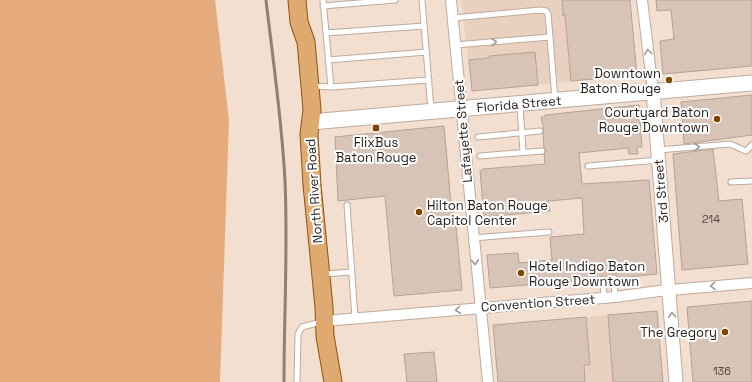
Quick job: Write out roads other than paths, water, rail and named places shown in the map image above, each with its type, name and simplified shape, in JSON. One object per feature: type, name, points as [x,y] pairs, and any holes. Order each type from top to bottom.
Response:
[{"type":"main road","name":"North River Road","points":[[297,0],[300,22],[306,42],[312,110],[309,134],[310,165],[321,274],[324,321],[333,382]]},
{"type":"main road","name":"Florida Street","points":[[311,122],[752,83]]},
{"type":"street","name":"Lafayette Street","points":[[451,0],[488,382]]},
{"type":"street","name":"3rd Street","points":[[642,0],[659,155],[676,382]]},
{"type":"street","name":"Convention Street","points":[[324,321],[616,297],[670,290],[752,283]]},
{"type":"lane","points":[[323,0],[331,87]]},
{"type":"lane","points":[[323,6],[395,0]]},
{"type":"lane","points":[[422,0],[431,111]]},
{"type":"lane","points":[[453,18],[543,10],[548,14],[556,101]]},
{"type":"lane","points":[[326,33],[424,26]]},
{"type":"lane","points":[[456,45],[550,37]]},
{"type":"lane","points":[[328,60],[427,52]]},
{"type":"lane","points":[[310,86],[331,87],[429,80]]},
{"type":"lane","points":[[520,104],[523,152]]},
{"type":"lane","points":[[478,137],[540,131]]},
{"type":"lane","points":[[588,166],[730,144],[746,151],[752,145]]},
{"type":"lane","points":[[480,156],[542,150]]},
{"type":"lane","points":[[731,182],[752,181]]},
{"type":"lane","points":[[347,205],[355,318]]},
{"type":"lane","points":[[473,238],[550,232]]},
{"type":"lane","points":[[321,274],[352,272]]},
{"type":"lane","points":[[614,278],[616,297]]},
{"type":"lane","points":[[603,279],[604,298]]},
{"type":"lane","points":[[296,382],[298,334],[302,327],[324,321]]},
{"type":"railway","points":[[266,0],[284,158],[286,206],[284,382]]},
{"type":"place","name":"Downtown Baton Rouge","points":[[669,80]]},
{"type":"place","name":"Courtyard Baton Rouge Downtown","points":[[717,119]]},
{"type":"place","name":"FlixBus Baton Rouge","points":[[376,128]]},
{"type":"place","name":"Hilton Baton Rouge Capitol Center","points":[[419,212]]},
{"type":"place","name":"Hotel Indigo Baton Rouge Downtown","points":[[521,273]]},
{"type":"place","name":"The Gregory","points":[[725,332]]}]
